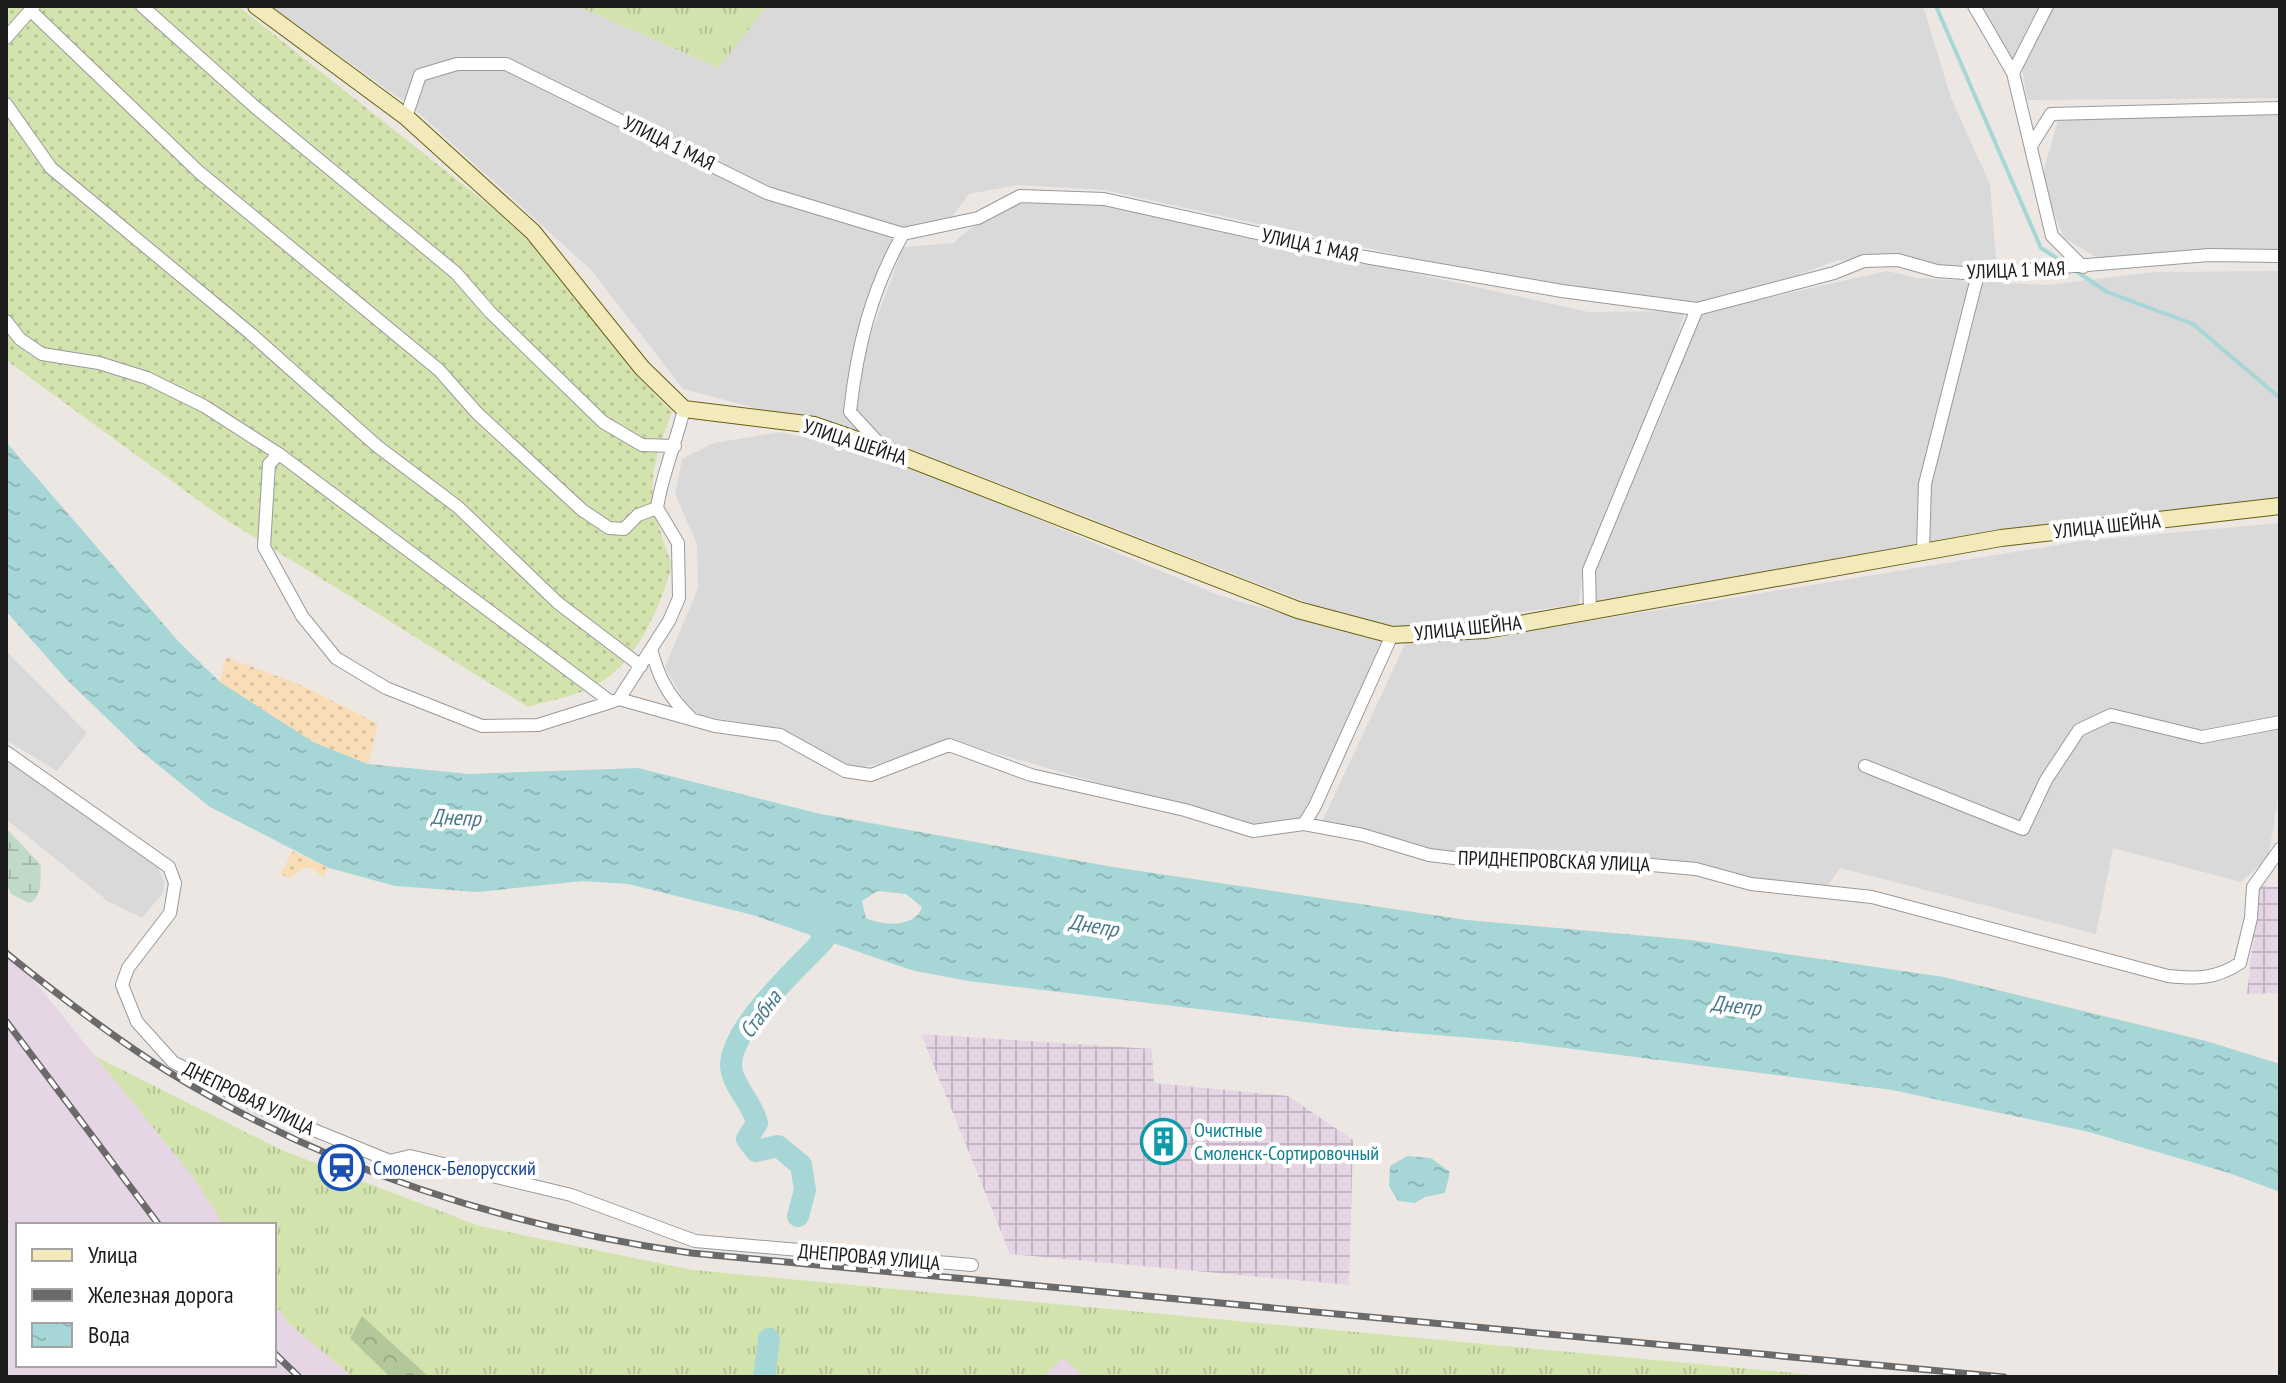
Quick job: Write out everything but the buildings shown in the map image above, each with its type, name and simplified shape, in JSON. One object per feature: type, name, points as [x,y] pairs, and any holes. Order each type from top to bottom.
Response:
[{"type":"street","points":[[142,6],[255,107],[456,273],[490,312],[603,422],[642,445],[675,446]]},
{"type":"street","points":[[256,6],[406,117],[533,232],[642,368],[684,409],[675,446],[663,473],[657,508],[678,543],[679,598],[641,666],[615,700],[538,725],[482,726],[386,688],[336,658],[302,616],[264,547],[269,464],[279,454]]},
{"type":"street","points":[[1974,6],[2013,73],[2052,236],[2083,267]]},
{"type":"street","points":[[2013,73],[2047,6]]},
{"type":"street","points":[[6,38],[32,8],[199,172],[439,370],[477,413],[582,510],[609,528],[624,529],[638,515],[657,508]]},
{"type":"street","name":"УЛИЦА 1 МАЯ","points":[[406,117],[420,75],[457,64],[506,64],[767,193],[903,234],[978,218],[1020,196],[1104,199],[1365,257],[1562,291],[1697,309],[1834,273],[1864,261],[1898,260],[1937,271],[1978,274],[2209,255],[2280,256]]},
{"type":"street","points":[[6,104],[51,168],[250,333],[377,446],[458,507],[558,603],[641,666]]},
{"type":"street","points":[[2031,146],[2051,114],[2280,108]]},
{"type":"street","points":[[884,449],[850,412],[856,353],[880,275],[903,234]]},
{"type":"street","points":[[1923,550],[1925,484],[1978,274]]},
{"type":"street","points":[[1590,612],[1589,570],[1662,401],[1697,309]]},
{"type":"street","points":[[6,321],[20,339],[42,354],[99,363],[147,378],[204,406],[279,454],[615,700]]},
{"type":"street","name":"УЛИЦА ШЕЙНА","points":[[684,409],[814,425],[884,449],[1298,610],[1392,635],[1486,630],[1923,550],[2280,506]]},
{"type":"street","points":[[1304,824],[1392,635]]},
{"type":"street","points":[[651,649],[659,677],[670,698],[692,719]]},
{"type":"street","name":"ПРИДНЕПРОВСКАЯ УЛИЦА","points":[[615,700],[692,719],[780,735],[845,771],[871,775],[949,745],[1031,775],[1185,810],[1253,831],[1304,824],[1363,835],[1429,855],[1495,863],[1585,859],[1696,869],[1751,884],[1872,897],[2168,976],[2197,979],[2223,974],[2240,963],[2251,918],[2253,887],[2280,849]]},
{"type":"street","points":[[1865,766],[2023,829],[2046,780],[2079,730],[2111,715],[2202,737],[2280,722]]},
{"type":"street","name":"ДНЕПРОВАЯ УЛИЦА","points":[[6,752],[169,867],[175,883],[170,913],[128,968],[122,985],[137,1022],[173,1062],[260,1108],[390,1161],[410,1156],[571,1195],[695,1241],[972,1265]]},
{"type":"shaded area","points":[[270,6],[578,6],[717,68],[767,6],[1923,6],[1951,98],[1990,184],[1996,259],[1956,268],[1838,260],[1783,281],[1696,303],[1598,299],[1104,190],[1017,185],[969,194],[947,223],[895,230],[863,315],[846,387],[845,411],[870,438],[683,389],[592,271],[413,108]]},
{"type":"shaded area","points":[[1976,6],[2043,6],[2012,67]]},
{"type":"shaded area","points":[[2053,6],[2280,6],[2280,98],[2027,100],[2022,66]]},
{"type":"shaded area","points":[[2280,111],[2280,256],[2096,257],[2064,238],[2041,180],[2059,117]]},
{"type":"shaded area","points":[[1009,197],[1095,203],[1589,312],[1685,311],[1658,402],[1583,568],[1579,604],[1401,629],[1342,616],[880,437],[856,408],[862,359],[903,247],[953,243]]},
{"type":"shaded area","points":[[1887,271],[1917,278],[2047,285],[2153,272],[2280,271],[2280,500],[2252,500],[1997,532],[1595,604],[1593,570],[1665,407],[1700,313]]},
{"type":"shaded area","points":[[781,432],[861,451],[975,493],[1221,596],[1391,645],[1313,806],[1298,821],[1246,826],[958,742],[902,760],[853,768],[800,740],[751,724],[692,714],[665,667],[698,588],[697,544],[675,494],[682,459],[714,443]]},
{"type":"shaded area","points":[[2280,523],[2280,788],[2268,858],[2241,882],[2113,848],[2096,934],[1840,868],[1820,897],[1606,859],[1541,862],[1454,856],[1320,826],[1406,642],[1516,633],[2082,541]]},
{"type":"shaded area","points":[[6,651],[87,733],[57,771],[6,740]]},
{"type":"shaded area","points":[[6,759],[158,867],[164,881],[163,893],[142,918],[109,902],[6,819]]},
{"type":"shaded area","points":[[2259,886],[2280,887],[2280,993],[2247,994]]},
{"type":"shaded area","points":[[6,946],[194,1178],[223,1223],[16,1223],[16,1367],[276,1367],[276,1305],[288,1323],[353,1377],[6,1377]]},
{"type":"shaded area","points":[[921,1034],[1152,1049],[1154,1083],[1288,1096],[1353,1140],[1349,1285],[1010,1254]]},
{"type":"shaded area","points":[[1063,1357],[1085,1377],[1049,1377],[1046,1374]]},
{"type":"green space","points":[[6,6],[238,6],[500,214],[547,259],[633,372],[672,412],[657,457],[652,489],[658,522],[672,566],[652,620],[632,653],[605,680],[589,689],[528,707],[217,514],[6,360]]},
{"type":"green space","points":[[578,6],[767,6],[718,68]]},
{"type":"green space","points":[[6,828],[41,865],[39,892],[29,903],[11,894],[6,883]]},
{"type":"green space","points":[[95,1056],[279,1149],[479,1226],[693,1270],[1836,1377],[1085,1377],[1063,1358],[1046,1374],[1049,1377],[429,1377],[362,1317],[350,1338],[390,1377],[353,1377],[288,1323],[276,1305],[276,1223],[223,1223],[194,1178]]},
{"type":"green space","points":[[362,1316],[429,1377],[390,1377],[350,1338]]},
{"type":"sand","points":[[226,657],[303,686],[378,724],[368,764],[313,742],[220,683]]},
{"type":"sand","points":[[293,851],[329,868],[323,877],[308,866],[290,878],[280,874]]},
{"type":"water","name":"Днепр","points":[[6,442],[179,642],[220,682],[313,742],[368,764],[469,774],[638,768],[821,814],[1113,867],[1467,920],[1691,940],[1944,977],[2206,1041],[2280,1064],[2280,1192],[2229,1173],[2089,1132],[1892,1090],[1519,1042],[1354,1028],[968,981],[911,970],[753,915],[628,884],[583,881],[478,892],[395,886],[329,868],[210,807],[142,752],[67,680],[6,611]],"holes":[[[877,891],[906,894],[922,907],[913,919],[889,924],[866,918],[862,901]]]},
{"type":"water","points":[[1407,1156],[1431,1158],[1450,1172],[1445,1193],[1425,1197],[1415,1203],[1398,1201],[1389,1186],[1390,1166]]},
{"type":"waterway","points":[[1936,6],[2041,248],[2063,262]]},
{"type":"waterway","points":[[2073,269],[2107,292],[2193,324],[2280,398]]},
{"type":"waterway","name":"Стабна","points":[[798,1216],[805,1190],[801,1165],[778,1146],[756,1151],[747,1139],[757,1123],[734,1079],[732,1057],[738,1040],[764,1003],[823,941],[816,912]]},
{"type":"waterway","name":"Стабна","points":[[764,1377],[769,1339]]},
{"type":"railway","points":[[6,953],[65,1000],[167,1071],[290,1137],[354,1165],[486,1210],[622,1242],[691,1253],[2004,1377]]},
{"type":"railway","points":[[6,1021],[158,1223]]},
{"type":"railway","points":[[276,1355],[299,1377]]},
{"type":"place","name":"Очистные Смоленск-Сортировочный","points":[[1163,1142]]},
{"type":"place","name":"Смоленск-Белорусский","points":[[342,1168]]}]
